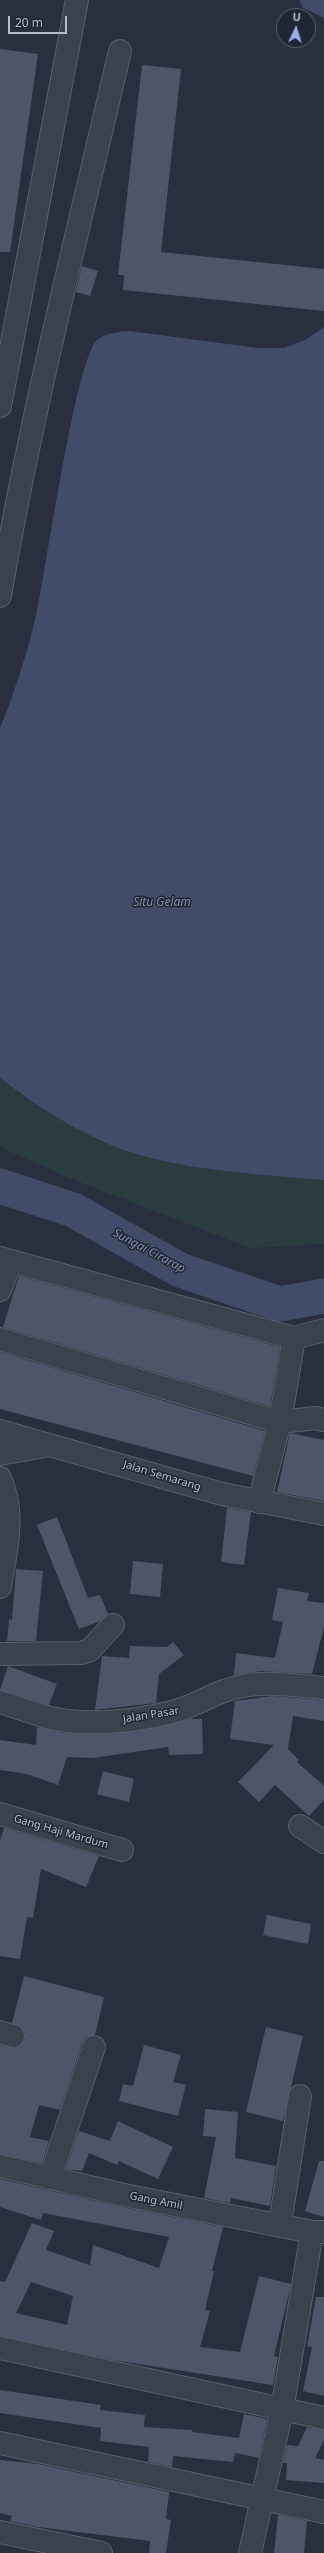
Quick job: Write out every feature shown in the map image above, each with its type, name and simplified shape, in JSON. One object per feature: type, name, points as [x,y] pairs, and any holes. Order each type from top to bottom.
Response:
[{"type":"street","points":[[1,396],[77,0]]},
{"type":"street","points":[[0,596],[8,513],[120,51]]},
{"type":"street","points":[[0,1290],[6,1259],[294,1338],[324,1330]]},
{"type":"street","points":[[259,1502],[280,1422],[294,1338]]},
{"type":"street","points":[[0,1339],[280,1422],[321,1418]]},
{"type":"street","points":[[0,1431],[47,1445]]},
{"type":"street","name":"Jalan Semarang","points":[[0,1454],[47,1445],[96,1456],[222,1494],[324,1514]]},
{"type":"street","points":[[0,1478],[5,1490],[10,1516],[0,1587]]},
{"type":"street","points":[[0,1654],[81,1653],[90,1650],[113,1625]]},
{"type":"street","name":"Jalan Pasar","points":[[0,1702],[50,1718],[95,1722],[166,1714],[188,1708],[224,1690],[244,1686],[267,1683],[324,1688]]},
{"type":"street","name":"Gang Haji Mardum","points":[[0,1814],[122,1850]]},
{"type":"street","points":[[300,1826],[324,1842]]},
{"type":"street","points":[[50,2178],[94,2047]]},
{"type":"street","points":[[280,2224],[300,2096]]},
{"type":"street","name":"Gang Amil","points":[[0,2166],[124,2195],[318,2232]]},
{"type":"street","points":[[250,2553],[282,2410],[318,2232]]},
{"type":"street","points":[[0,2348],[324,2418]]},
{"type":"street","points":[[0,2443],[324,2512]]},
{"type":"street","points":[[0,2532],[101,2553]]},
{"type":"shaded area","points":[[0,1078],[19,1093],[98,1140],[143,1156],[242,1173],[324,1180],[324,1244],[250,1248],[67,1177],[0,1147]]},
{"type":"water","points":[[300,0],[324,0],[324,18],[316,14],[316,8],[302,7]]},
{"type":"water","name":"Situ Gelam","points":[[324,327],[323,1180],[209,1169],[165,1161],[124,1150],[106,1143],[68,1124],[0,1078],[0,728],[11,700],[29,644],[41,592],[71,425],[88,356],[97,340],[108,334],[129,331],[258,348],[284,348],[305,340]]},
{"type":"building","points":[[0,49],[38,54],[10,252],[0,252]]},
{"type":"building","points":[[142,65],[181,69],[161,252],[324,269],[324,311],[123,290],[124,275],[118,275]]},
{"type":"building","points":[[82,266],[98,271],[90,296],[76,292]]},
{"type":"building","points":[[19,1276],[280,1347],[270,1406],[3,1327]]},
{"type":"building","points":[[0,1352],[265,1431],[253,1476],[0,1409]]},
{"type":"building","points":[[290,1433],[324,1440],[324,1501],[277,1492]]},
{"type":"building","points":[[227,1508],[251,1512],[244,1565],[221,1562]]},
{"type":"building","points":[[57,1517],[88,1598],[100,1595],[108,1614],[100,1621],[79,1629],[37,1525]]},
{"type":"building","points":[[133,1561],[163,1564],[160,1597],[130,1594]]},
{"type":"building","points":[[16,1569],[43,1571],[36,1641],[7,1641],[9,1619],[12,1620]]},
{"type":"building","points":[[278,1588],[309,1593],[307,1601],[324,1603],[324,1627],[312,1674],[261,1671],[234,1675],[236,1653],[275,1658],[283,1622],[272,1620]]},
{"type":"building","points":[[173,1642],[184,1655],[159,1674],[156,1703],[95,1710],[102,1656],[129,1658],[130,1646],[167,1647]]},
{"type":"building","points":[[8,1666],[57,1684],[49,1705],[0,1690]]},
{"type":"building","points":[[273,1696],[324,1700],[324,1721],[293,1716],[288,1749],[299,1760],[297,1762],[324,1786],[324,1800],[309,1816],[275,1785],[259,1802],[238,1782],[274,1745],[230,1739],[235,1701]]},
{"type":"building","points":[[190,1719],[202,1719],[203,1754],[169,1755],[168,1747],[93,1758],[67,1757],[58,1785],[27,1774],[0,1770],[0,1740],[36,1745],[37,1727],[63,1733],[109,1734],[156,1728]]},
{"type":"building","points":[[103,1771],[134,1779],[129,1802],[97,1794]]},
{"type":"building","points":[[4,1828],[99,1856],[86,1887],[41,1869],[33,1918],[27,1917],[20,1959],[0,1956],[0,1841]]},
{"type":"building","points":[[267,1915],[311,1924],[308,1944],[263,1935]]},
{"type":"building","points":[[24,1976],[104,1997],[95,2035],[86,2037],[82,2043],[60,2110],[39,2105],[30,2137],[49,2141],[42,2163],[0,2154],[0,2045],[15,2048],[25,2040],[22,2028],[12,2023]]},
{"type":"building","points":[[266,2027],[303,2036],[283,2121],[246,2112]]},
{"type":"building","points":[[144,2045],[181,2055],[173,2082],[186,2085],[178,2116],[119,2101],[123,2084],[133,2086]]},
{"type":"building","points":[[205,2109],[238,2112],[235,2158],[276,2166],[270,2206],[231,2198],[230,2203],[204,2198],[216,2137],[203,2136]]},
{"type":"building","points":[[118,2121],[173,2147],[158,2179],[119,2161],[117,2165],[89,2153],[82,2171],[66,2169],[79,2131],[110,2141]]},
{"type":"building","points":[[319,2161],[324,2161],[324,2217],[305,2211]]},
{"type":"building","points":[[0,2179],[121,2207],[223,2227],[212,2271],[214,2271],[205,2310],[210,2311],[200,2347],[240,2352],[259,2276],[291,2284],[274,2356],[278,2357],[273,2385],[113,2360],[0,2336],[0,2281],[5,2282],[32,2223],[54,2231],[46,2250],[90,2265],[93,2245],[159,2268],[169,2237],[43,2213],[41,2220],[0,2207]],"holes":[[[31,2282],[73,2296],[67,2325],[16,2313]]]},
{"type":"building","points":[[316,2297],[324,2297],[324,2396],[303,2391],[312,2347],[307,2346]]},
{"type":"building","points":[[0,2390],[101,2405],[100,2410],[145,2415],[144,2427],[192,2430],[192,2432],[239,2438],[244,2414],[267,2419],[259,2458],[235,2453],[233,2462],[173,2456],[172,2467],[148,2462],[149,2447],[100,2441],[101,2428],[0,2413]]},
{"type":"building","points":[[307,2427],[324,2430],[324,2440],[315,2458],[324,2460],[324,2483],[286,2480],[287,2463],[283,2463],[287,2445],[298,2446]]},
{"type":"building","points":[[0,2460],[38,2464],[169,2492],[166,2519],[171,2520],[166,2553],[149,2553],[150,2541],[38,2527],[10,2521],[12,2516],[0,2513]]},
{"type":"building","points":[[278,2515],[307,2521],[304,2553],[274,2553]]},
{"type":"waterway","name":"Sungai Cirarap","points":[[0,1186],[73,1210],[180,1270],[280,1304],[324,1296]]}]
